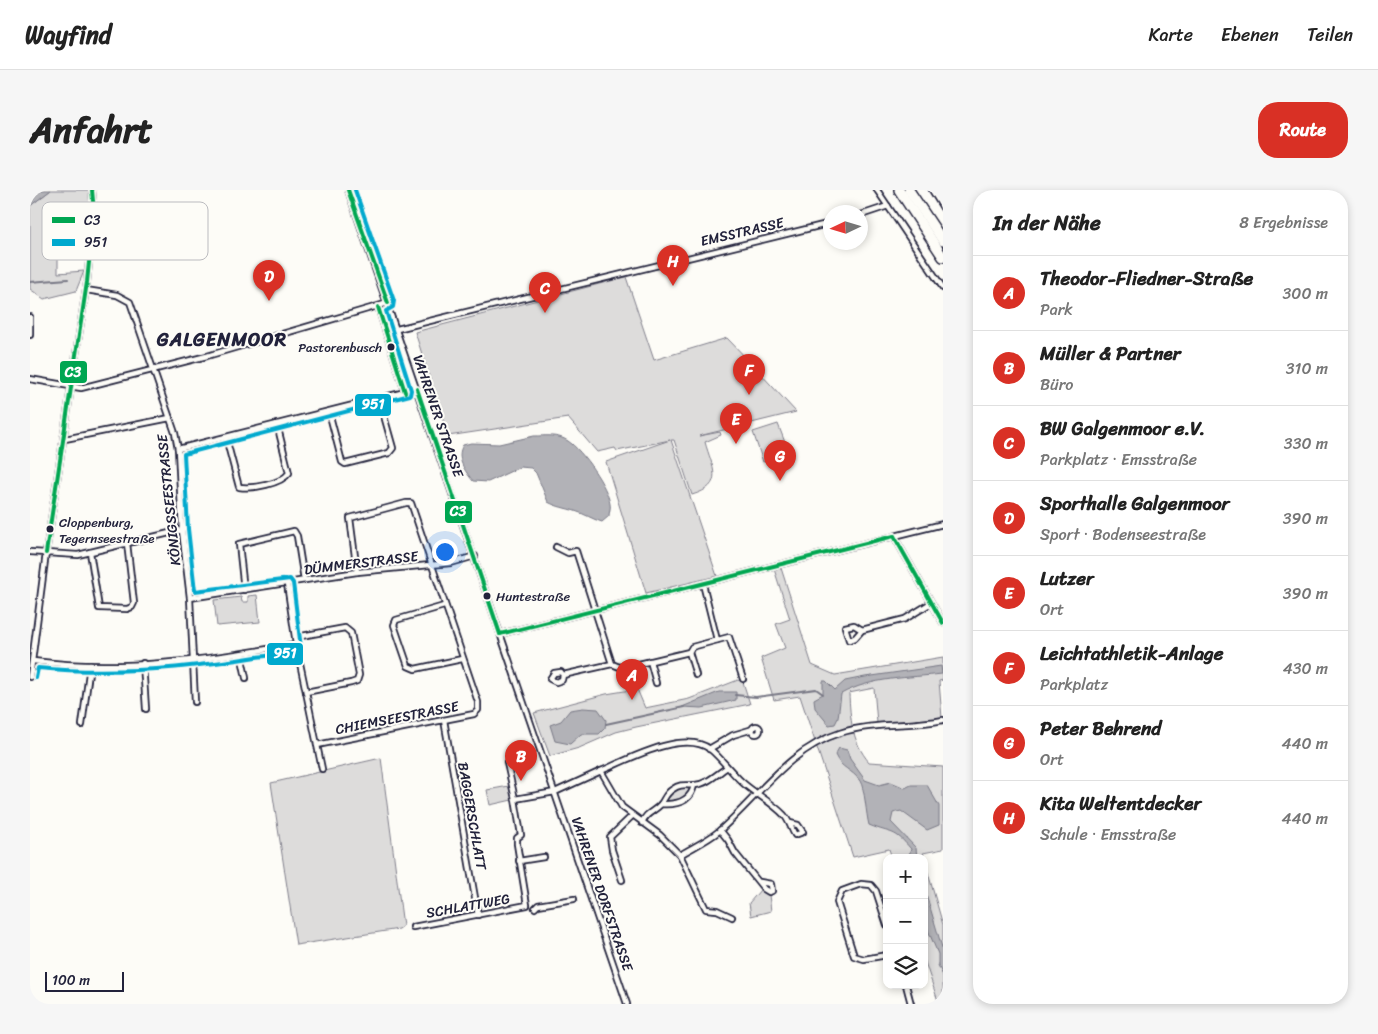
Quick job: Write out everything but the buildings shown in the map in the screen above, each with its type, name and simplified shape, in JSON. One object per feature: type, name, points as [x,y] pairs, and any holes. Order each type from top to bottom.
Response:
[{"type":"highway","points":[[899,190],[943,257]]},
{"type":"highway","points":[[909,190],[943,241]]},
{"type":"street","name":"VAHRENER STRASSE","points":[[348,190],[555,792]]},
{"type":"street","points":[[877,190],[943,288]]},
{"type":"street","points":[[932,190],[943,208]]},
{"type":"street","points":[[868,212],[888,206]]},
{"type":"street","name":"EMSSTRASSE","points":[[397,330],[823,225]]},
{"type":"street","points":[[30,677],[46,554],[65,439],[90,260]]},
{"type":"street","name":"KÖNIGSSEESTRASSE","points":[[86,290],[117,295],[130,302],[170,418],[178,449],[182,530],[190,598],[195,702]]},
{"type":"street","points":[[30,378],[81,388],[388,304]]},
{"type":"street","points":[[378,307],[404,392]]},
{"type":"street","points":[[30,318],[30,335]]},
{"type":"street","points":[[178,449],[417,389]]},
{"type":"street","points":[[328,412],[342,462],[345,464],[389,453],[393,448],[379,398]]},
{"type":"street","points":[[65,439],[170,418]]},
{"type":"street","points":[[226,438],[239,487],[273,482],[285,478],[289,472],[277,424]]},
{"type":"street","name":"CHIEMSEESTRASSE","points":[[317,745],[474,714],[478,710],[478,702],[444,606],[431,557],[411,503],[406,502],[350,518],[357,572]]},
{"type":"street","points":[[500,634],[943,524]]},
{"type":"street","points":[[30,552],[70,555],[182,530]]},
{"type":"street","points":[[244,590],[239,544],[285,532],[294,531],[297,536],[304,580]]},
{"type":"street","points":[[894,536],[943,623]]},
{"type":"street","points":[[90,552],[99,608],[127,609],[134,603],[127,543]]},
{"type":"street","points":[[556,546],[568,553],[576,550],[612,664]]},
{"type":"street","name":"DÜMMERSTRASSE","points":[[190,598],[357,572],[432,566],[475,556]]},
{"type":"street","points":[[287,584],[296,644],[322,770]]},
{"type":"street","points":[[703,584],[717,640]]},
{"type":"street","points":[[862,630],[905,619],[931,603]]},
{"type":"street","points":[[444,606],[396,620],[394,624],[408,666],[415,669],[462,659]]},
{"type":"street","points":[[296,638],[345,628],[351,633],[359,676],[357,681],[351,683],[306,692]]},
{"type":"street","points":[[564,675],[612,664],[622,668],[688,652],[692,647],[729,637],[743,679]]},
{"type":"street","points":[[33,660],[90,665],[194,660],[296,644]]},
{"type":"street","points":[[688,652],[696,675]]},
{"type":"street","points":[[240,654],[246,678]]},
{"type":"street","points":[[650,661],[656,683]]},
{"type":"street","points":[[143,663],[146,709]]},
{"type":"street","points":[[82,725],[90,665]]},
{"type":"street","name":"BAGGERSCHLATT","points":[[444,720],[478,915]]},
{"type":"street","points":[[680,855],[720,830],[800,754],[818,743],[841,732],[869,727],[943,720]]},
{"type":"street","points":[[709,748],[733,735],[753,729]]},
{"type":"street","points":[[515,799],[555,792],[645,752],[677,742],[690,742],[709,748],[726,768],[783,814],[790,823]]},
{"type":"street","points":[[507,763],[521,835],[518,838],[517,844],[519,861],[544,857]]},
{"type":"street","points":[[642,822],[644,815],[661,804],[664,796],[676,786],[686,784],[694,786],[714,777],[726,768]]},
{"type":"street","points":[[600,771],[614,796],[632,816],[660,835],[680,855],[706,909],[717,910],[732,917]]},
{"type":"street","points":[[661,804],[672,805],[682,802],[692,794],[694,786]]},
{"type":"street","name":"VAHRENER DORFSTRASSE","points":[[555,792],[627,1004]]},
{"type":"street","points":[[622,880],[612,850],[610,837],[632,816]]},
{"type":"street","points":[[720,830],[740,860],[760,882]]},
{"type":"street","name":"SCHLATTWEG","points":[[413,927],[527,905],[519,861]]},
{"type":"street","points":[[883,913],[876,891],[871,885],[861,884],[842,891],[837,902],[854,956],[864,959],[883,956]]},
{"type":"street","points":[[535,908],[538,905],[574,899]]},
{"type":"street","points":[[907,989],[912,1004]]},
{"type":"shaded area","points":[[30,190],[51,190],[30,206]]},
{"type":"shaded area","points":[[51,190],[90,190],[91,202],[42,202],[42,260],[58,260],[58,273],[84,271],[76,291],[44,299],[30,289],[30,206]]},
{"type":"shaded area","points":[[626,277],[654,360],[727,338],[751,363],[748,366],[755,374],[759,372],[796,412],[699,436],[720,432],[721,435],[705,442],[713,468],[713,481],[703,491],[692,495],[674,440],[671,440],[717,576],[646,593],[606,462],[670,440],[617,451],[615,448],[597,452],[568,418],[448,436],[415,332]]},
{"type":"shaded area","points":[[778,424],[789,453],[763,462],[753,432]]},
{"type":"shaded area","points":[[534,436],[560,437],[568,441],[580,452],[605,488],[610,506],[609,516],[602,522],[548,502],[536,473],[531,468],[520,467],[488,482],[473,481],[462,464],[460,455],[463,445],[471,443],[499,444]]},
{"type":"shaded area","points":[[781,568],[812,665],[835,675],[943,657],[943,680],[939,681],[942,718],[877,723],[874,688],[849,693],[851,721],[855,738],[869,762],[943,767],[943,849],[923,854],[891,854],[889,849],[853,857],[800,696],[774,700],[761,658],[785,648],[776,624],[790,619],[774,569]]},
{"type":"shaded area","points":[[257,595],[260,622],[217,626],[214,600],[241,597],[242,602],[248,602],[248,596]]},
{"type":"shaded area","points":[[941,666],[942,674],[878,681],[853,688],[841,694],[838,718],[835,724],[829,725],[815,708],[814,699],[823,694],[823,681],[826,681],[835,690],[845,681]]},
{"type":"shaded area","points":[[738,680],[743,682],[750,704],[616,732],[579,748],[550,756],[534,713],[606,694],[637,689],[645,708],[689,699]]},
{"type":"shaded area","points":[[719,692],[736,692],[736,700],[702,708],[682,707]]},
{"type":"shaded area","points":[[583,708],[598,709],[606,720],[605,728],[599,734],[581,734],[570,744],[555,741],[550,725],[561,721],[570,710]]},
{"type":"shaded area","points":[[839,748],[847,750],[850,759],[865,780],[879,785],[891,782],[905,788],[911,785],[927,785],[939,806],[939,825],[927,830],[901,811],[893,813],[891,822],[916,848],[917,854],[909,854],[911,849],[896,835],[869,825],[862,785],[854,774],[837,760],[835,755]]},
{"type":"shaded area","points":[[381,758],[403,926],[399,929],[296,945],[271,783]]},
{"type":"shaded area","points":[[509,786],[512,800],[490,805],[487,790]]},
{"type":"shaded area","points":[[690,786],[691,791],[681,800],[663,803],[667,795],[674,790]]},
{"type":"shaded area","points":[[928,873],[943,925],[943,1001],[938,1001],[928,971]]},
{"type":"shaded area","points":[[761,889],[769,895],[771,911],[751,916],[749,903]]},
{"type":"shaded area","points":[[928,900],[943,951],[943,976],[938,965],[938,954],[928,930]]},
{"type":"waterway","points":[[30,282],[68,279]]},
{"type":"waterway","points":[[735,695],[756,697],[816,689],[823,694]]},
{"type":"waterway","points":[[606,724],[684,707]]},
{"type":"transit line","name":"C3","points":[[92,190],[93,202]]},
{"type":"transit line","name":"C3","points":[[348,190],[388,303]]},
{"type":"transit line","name":"951","points":[[36,678],[38,668],[93,671],[175,668],[280,654],[301,648],[293,583],[290,579],[195,591],[188,529],[184,454],[410,395],[411,390],[386,311],[393,307],[394,301],[355,190]]},
{"type":"transit line","name":"C3","points":[[46,553],[89,260]]},
{"type":"transit line","name":"C3","points":[[378,307],[405,392]]},
{"type":"transit line","name":"C3","points":[[417,389],[500,634]]},
{"type":"transit line","name":"C3","points":[[894,536],[943,623]]},
{"type":"transit line","name":"C3","points":[[500,634],[894,536]]},
{"type":"place","name":"Kita Weltentdecker","points":[[673,286]]},
{"type":"place","name":"Sporthalle Galgenmoor","points":[[269,301]]},
{"type":"place","name":"BW Galgenmoor e.V.","points":[[545,313]]},
{"type":"place","name":"Pastorenbusch","points":[[391,347]]},
{"type":"place","name":"Leichtathletik-Anlage","points":[[749,395]]},
{"type":"place","name":"Lutzer","points":[[736,444]]},
{"type":"place","name":"Peter Behrend","points":[[780,481]]},
{"type":"place","name":"Cloppenburg, Tegernseestraße","points":[[50,529]]},
{"type":"place","name":"Huntestraße","points":[[487,596]]},
{"type":"place","name":"Theodor-Fliedner-Straße","points":[[632,700]]},
{"type":"place","name":"Müller & Partner","points":[[521,781]]},
{"type":"district","name":"GALGENMOOR","points":[[222,339]]}]
